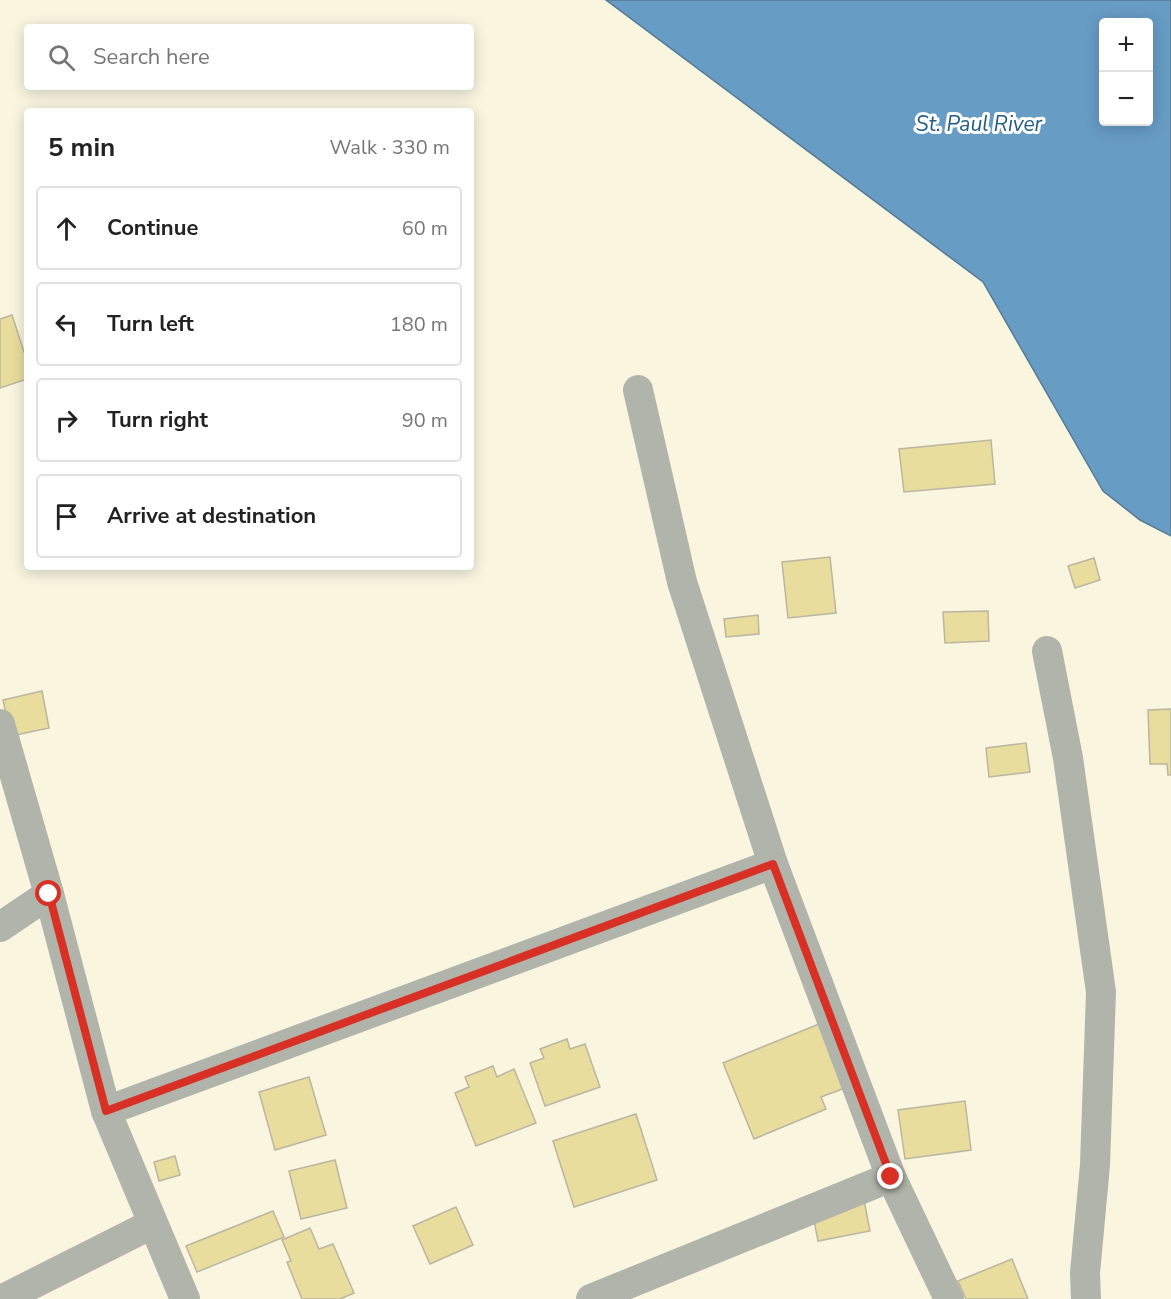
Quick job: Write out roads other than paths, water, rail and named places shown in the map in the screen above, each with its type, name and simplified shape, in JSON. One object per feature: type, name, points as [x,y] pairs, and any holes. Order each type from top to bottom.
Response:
[{"type":"street","points":[[638,390],[682,582],[773,864],[891,1177],[949,1299]]},
{"type":"street","points":[[1047,651],[1068,758],[1101,992],[1095,1165],[1085,1273],[1086,1299]]},
{"type":"street","points":[[0,724],[49,894],[106,1111],[185,1299]]},
{"type":"street","points":[[106,1111],[773,864]]},
{"type":"street","points":[[0,927],[49,894]]},
{"type":"street","points":[[591,1299],[891,1177]]},
{"type":"street","points":[[3,1299],[152,1224]]},
{"type":"water","name":"St. Paul River","points":[[606,0],[1171,0],[1171,536],[1140,520],[1103,491],[983,282]]}]
